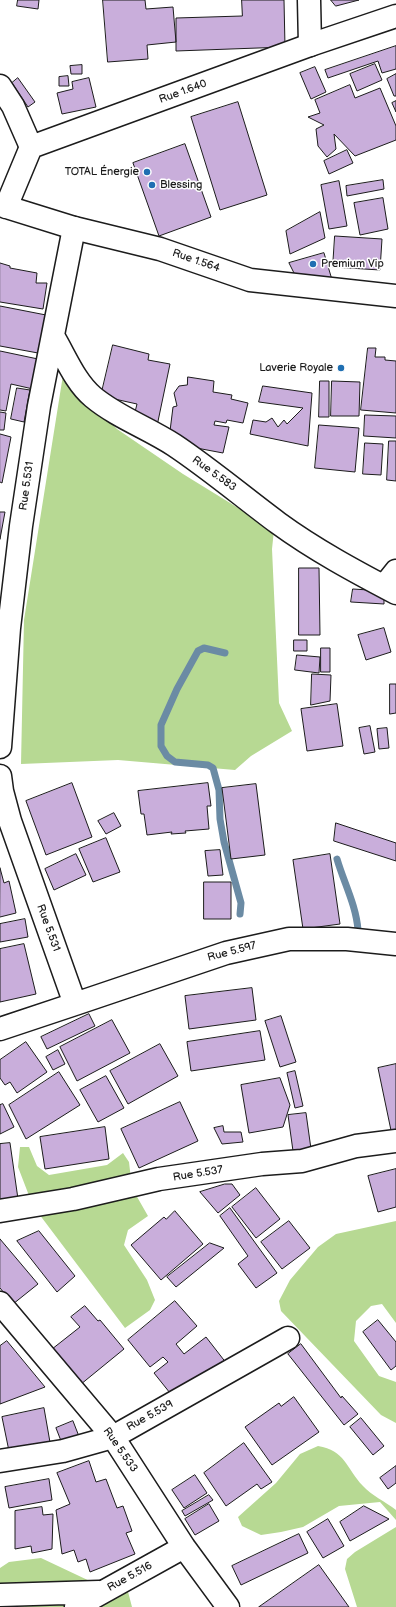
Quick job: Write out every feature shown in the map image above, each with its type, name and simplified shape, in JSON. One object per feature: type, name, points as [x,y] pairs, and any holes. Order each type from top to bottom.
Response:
[{"type":"street","points":[[309,0],[310,45]]},
{"type":"street","name":"Rue 1.640","points":[[31,147],[310,45],[396,16]]},
{"type":"street","points":[[0,86],[13,106],[31,147],[3,206]]},
{"type":"street","name":"Rue 1.564","points":[[3,206],[74,228],[160,249],[250,280],[396,296]]},
{"type":"street","name":"Rue 5.531","points":[[0,747],[9,628],[21,526],[39,406],[74,228]]},
{"type":"street","name":"Rue 5.583","points":[[53,336],[77,377],[92,396],[111,410],[173,444],[279,524],[344,565],[392,583]]},
{"type":"street","name":"Rue 5.531","points":[[0,776],[2,791],[12,829],[75,1004]]},
{"type":"street","name":"Rue 5.597","points":[[75,1004],[226,952],[289,938],[347,939],[396,944]]},
{"type":"street","points":[[0,1029],[75,1004]]},
{"type":"street","name":"Rue 5.537","points":[[0,1211],[73,1199],[159,1179],[262,1164],[302,1160],[356,1146],[396,1141]]},
{"type":"street","name":"Rue 5.533","points":[[0,1303],[113,1437],[184,1548],[228,1607]]},
{"type":"street","name":"Rue 5.539","points":[[0,1461],[63,1450],[113,1437],[288,1338]]},
{"type":"street","name":"Rue 5.516","points":[[76,1607],[184,1548]]},
{"type":"street","points":[[0,1595],[103,1592]]},
{"type":"green space","points":[[63,375],[117,429],[183,474],[274,530],[272,549],[279,703],[292,731],[251,756],[235,770],[118,760],[21,764],[24,620]]},
{"type":"green space","points":[[20,1147],[29,1147],[37,1166],[49,1175],[107,1165],[123,1153],[129,1162],[132,1188],[148,1216],[128,1230],[124,1245],[147,1280],[155,1300],[150,1310],[125,1328],[33,1206],[18,1167]]},
{"type":"green space","points":[[396,1221],[396,1323],[382,1304],[371,1306],[356,1321],[354,1341],[379,1376],[396,1382],[396,1423],[381,1415],[281,1311],[279,1301],[290,1280],[318,1247],[336,1234]]},
{"type":"green space","points":[[318,1446],[334,1451],[340,1456],[366,1489],[396,1510],[396,1520],[380,1502],[339,1506],[303,1527],[281,1532],[261,1535],[242,1526],[238,1517],[276,1483],[300,1454]]},
{"type":"green space","points":[[396,1527],[396,1607],[357,1607],[345,1569],[347,1559],[355,1552]]},
{"type":"green space","points":[[41,1558],[94,1583],[106,1578],[126,1584],[132,1607],[0,1607],[0,1568],[9,1562]]},
{"type":"building","points":[[18,0],[39,0],[38,9],[17,6]]},
{"type":"building","points":[[103,0],[145,0],[146,9],[173,7],[176,42],[147,45],[148,59],[108,62]]},
{"type":"building","points":[[242,0],[284,0],[285,47],[176,51],[176,18],[242,16]]},
{"type":"building","points":[[331,0],[359,0],[336,6]]},
{"type":"building","points":[[396,46],[396,69],[382,73],[378,61],[328,78],[325,70]]},
{"type":"building","points":[[375,64],[382,80],[357,91],[350,74]]},
{"type":"building","points":[[82,65],[82,74],[71,74],[70,66]]},
{"type":"building","points":[[315,67],[326,92],[311,99],[300,73]]},
{"type":"building","points":[[396,74],[396,96],[394,96],[387,79]]},
{"type":"building","points":[[68,76],[69,86],[59,86],[59,77]]},
{"type":"building","points":[[18,78],[35,102],[28,107],[12,83]]},
{"type":"building","points":[[89,78],[96,107],[62,114],[57,93],[73,89],[72,82]]},
{"type":"building","points":[[350,85],[355,98],[380,88],[396,126],[396,140],[355,156],[334,134],[336,149],[327,157],[318,146],[316,129],[324,125],[308,117],[320,113],[315,100]]},
{"type":"building","points":[[396,101],[396,112],[392,103]]},
{"type":"building","points":[[238,102],[267,195],[220,210],[191,117]]},
{"type":"building","points":[[185,144],[211,217],[159,236],[133,163]]},
{"type":"building","points":[[347,150],[353,163],[329,174],[324,161]]},
{"type":"building","points":[[383,180],[384,189],[347,196],[346,186]]},
{"type":"building","points":[[339,181],[347,226],[329,229],[321,185]]},
{"type":"building","points":[[383,198],[388,229],[360,235],[354,203]]},
{"type":"building","points":[[320,212],[325,238],[290,254],[286,231]]},
{"type":"building","points":[[335,236],[382,239],[380,270],[333,267]]},
{"type":"building","points":[[324,253],[333,283],[298,281],[289,263]]},
{"type":"building","points":[[0,263],[10,266],[10,268],[37,273],[36,283],[47,283],[43,309],[0,302]]},
{"type":"building","points":[[0,306],[46,315],[38,353],[0,346]]},
{"type":"building","points":[[113,345],[149,354],[148,360],[170,364],[157,426],[133,420],[137,404],[101,396]]},
{"type":"building","points":[[368,348],[376,348],[375,357],[385,357],[385,360],[396,361],[396,413],[361,410]]},
{"type":"building","points":[[0,351],[38,359],[33,389],[11,384],[6,411],[0,410]]},
{"type":"building","points":[[188,377],[214,381],[213,392],[232,395],[231,399],[248,403],[243,423],[227,420],[226,423],[215,421],[214,425],[229,427],[223,453],[186,446],[169,439],[173,407],[177,406],[174,393],[179,386],[187,385]]},
{"type":"building","points":[[320,381],[329,381],[329,417],[319,417]]},
{"type":"building","points":[[332,381],[360,382],[359,416],[331,416]]},
{"type":"building","points":[[263,386],[312,393],[308,446],[250,434],[253,420],[266,422],[272,418],[278,427],[284,420],[287,424],[303,408],[259,402]]},
{"type":"building","points":[[17,388],[30,390],[24,422],[11,419]]},
{"type":"building","points":[[0,412],[6,413],[4,430],[0,430]]},
{"type":"building","points":[[365,415],[396,416],[396,438],[364,436]]},
{"type":"building","points":[[319,425],[359,428],[355,472],[315,468]]},
{"type":"building","points":[[0,434],[11,437],[2,483],[0,482]]},
{"type":"building","points":[[389,441],[396,441],[396,481],[387,480]]},
{"type":"building","points":[[365,443],[383,444],[381,475],[363,474]]},
{"type":"building","points":[[0,512],[5,512],[0,539]]},
{"type":"building","points":[[299,568],[319,568],[320,635],[299,635]]},
{"type":"building","points":[[353,589],[384,591],[384,604],[351,602]]},
{"type":"building","points":[[384,628],[391,652],[366,660],[358,635]]},
{"type":"building","points":[[294,640],[307,640],[307,651],[294,651]]},
{"type":"building","points":[[321,648],[330,648],[330,672],[321,672]]},
{"type":"building","points":[[297,655],[320,657],[319,673],[295,670]]},
{"type":"building","points":[[312,674],[331,675],[330,701],[311,705]]},
{"type":"building","points":[[390,684],[396,684],[396,713],[390,714]]},
{"type":"building","points":[[337,704],[343,746],[307,751],[301,709]]},
{"type":"building","points":[[370,726],[375,752],[364,754],[359,728]]},
{"type":"building","points":[[387,728],[389,748],[379,749],[377,729]]},
{"type":"building","points":[[72,783],[92,837],[46,855],[26,801]]},
{"type":"building","points":[[208,783],[211,806],[207,806],[209,829],[185,831],[186,833],[171,834],[172,832],[147,835],[144,814],[141,814],[138,791]]},
{"type":"building","points":[[256,784],[265,855],[231,859],[222,788]]},
{"type":"building","points":[[114,813],[121,826],[106,834],[98,821]]},
{"type":"building","points":[[336,823],[396,843],[396,861],[334,841]]},
{"type":"building","points":[[106,838],[120,872],[93,882],[79,849]]},
{"type":"building","points":[[220,850],[223,875],[208,876],[205,851]]},
{"type":"building","points":[[76,854],[86,875],[54,890],[45,869]]},
{"type":"building","points":[[330,854],[340,924],[303,929],[293,860]]},
{"type":"building","points":[[0,868],[4,883],[9,881],[16,913],[0,917]]},
{"type":"building","points":[[204,882],[231,882],[231,919],[204,919]]},
{"type":"building","points":[[25,919],[28,937],[0,942],[0,924]]},
{"type":"building","points":[[24,944],[36,994],[0,1002],[0,949]]},
{"type":"building","points":[[252,988],[256,1020],[189,1029],[185,996]]},
{"type":"building","points":[[89,1014],[95,1026],[47,1049],[41,1037]]},
{"type":"building","points":[[281,1016],[296,1062],[280,1067],[265,1021]]},
{"type":"building","points":[[112,1020],[130,1053],[77,1081],[60,1047]]},
{"type":"building","points":[[260,1031],[265,1060],[191,1071],[187,1042]]},
{"type":"building","points":[[26,1042],[47,1072],[17,1093],[10,1082],[5,1085],[0,1078],[0,1060]]},
{"type":"building","points":[[160,1044],[178,1076],[128,1104],[110,1071]]},
{"type":"building","points":[[58,1050],[65,1064],[53,1070],[46,1057]]},
{"type":"building","points":[[396,1064],[396,1139],[393,1140],[378,1068]]},
{"type":"building","points":[[295,1071],[303,1106],[295,1108],[287,1073]]},
{"type":"building","points":[[59,1072],[80,1105],[26,1139],[9,1105]]},
{"type":"building","points":[[106,1076],[124,1108],[98,1122],[80,1090]]},
{"type":"building","points":[[280,1078],[290,1105],[283,1127],[249,1133],[241,1085]]},
{"type":"building","points":[[180,1102],[198,1141],[139,1168],[121,1129]]},
{"type":"building","points":[[3,1104],[14,1127],[0,1134],[0,1105]]},
{"type":"building","points":[[306,1113],[311,1149],[293,1151],[288,1115]]},
{"type":"building","points":[[223,1126],[224,1132],[241,1132],[243,1142],[222,1144],[214,1128]]},
{"type":"building","points":[[105,1127],[109,1159],[45,1169],[40,1137]]},
{"type":"building","points":[[10,1143],[18,1199],[0,1201],[0,1144]]},
{"type":"building","points":[[396,1169],[396,1207],[378,1212],[368,1176]]},
{"type":"building","points":[[225,1184],[232,1184],[240,1195],[218,1213],[200,1192]]},
{"type":"building","points":[[256,1188],[280,1219],[256,1238],[232,1207]]},
{"type":"building","points":[[230,1208],[277,1273],[256,1288],[238,1264],[248,1256],[220,1216]]},
{"type":"building","points":[[175,1211],[203,1244],[161,1280],[131,1245],[164,1217],[166,1219]]},
{"type":"building","points":[[289,1221],[310,1248],[282,1269],[261,1242]]},
{"type":"building","points":[[39,1231],[75,1276],[57,1292],[17,1241]]},
{"type":"building","points":[[0,1239],[38,1284],[13,1304],[0,1288]]},
{"type":"building","points":[[210,1243],[224,1248],[176,1287],[167,1277]]},
{"type":"building","points":[[175,1301],[197,1326],[176,1344],[184,1354],[206,1337],[227,1364],[178,1403],[154,1373],[168,1362],[163,1357],[150,1367],[128,1340]]},
{"type":"building","points":[[85,1306],[98,1321],[100,1320],[124,1349],[75,1389],[47,1353],[80,1327],[71,1317]]},
{"type":"building","points":[[378,1320],[396,1342],[396,1366],[391,1370],[363,1332]]},
{"type":"building","points":[[7,1341],[45,1387],[0,1404],[0,1346]]},
{"type":"building","points":[[301,1344],[341,1398],[342,1396],[358,1414],[344,1425],[288,1354]]},
{"type":"building","points":[[294,1397],[319,1432],[272,1465],[245,1427],[279,1403],[281,1406]]},
{"type":"building","points":[[44,1408],[51,1448],[10,1456],[2,1417]]},
{"type":"building","points":[[361,1418],[384,1446],[373,1455],[350,1427]]},
{"type":"building","points":[[73,1421],[80,1439],[63,1446],[56,1428]]},
{"type":"building","points":[[244,1443],[272,1482],[261,1489],[257,1484],[226,1506],[204,1473]]},
{"type":"building","points":[[89,1461],[96,1482],[106,1479],[117,1508],[123,1506],[132,1531],[126,1533],[135,1554],[90,1572],[86,1559],[78,1562],[74,1550],[62,1554],[56,1510],[70,1504],[57,1473]]},
{"type":"building","points":[[396,1466],[396,1483],[388,1489],[380,1478]]},
{"type":"building","points":[[195,1475],[207,1493],[184,1508],[172,1490]]},
{"type":"building","points":[[49,1479],[52,1500],[9,1508],[5,1487]]},
{"type":"building","points":[[209,1495],[213,1500],[185,1516],[182,1511]]},
{"type":"building","points":[[209,1504],[219,1521],[195,1535],[185,1519]]},
{"type":"building","points":[[364,1506],[389,1519],[350,1541],[340,1522]]},
{"type":"building","points":[[42,1507],[43,1515],[53,1514],[52,1549],[32,1553],[31,1546],[15,1549],[15,1511]]},
{"type":"building","points":[[328,1519],[344,1546],[323,1558],[307,1532]]},
{"type":"building","points":[[299,1534],[308,1553],[241,1585],[232,1566]]},
{"type":"building","points":[[319,1565],[349,1607],[259,1607]]},
{"type":"waterway","points":[[225,653],[204,648],[198,651],[177,689],[161,725],[161,746],[167,756],[175,762],[208,765],[213,768],[219,790],[220,819],[224,842],[241,903],[240,914]]},
{"type":"waterway","points":[[337,859],[355,912],[358,930]]},
{"type":"place","name":"TOTAL Énergie","points":[[147,172]]},
{"type":"place","name":"Blessing","points":[[152,185]]},
{"type":"place","name":"Premium Vip","points":[[313,264]]},
{"type":"place","name":"Laverie Royale","points":[[341,368]]}]
